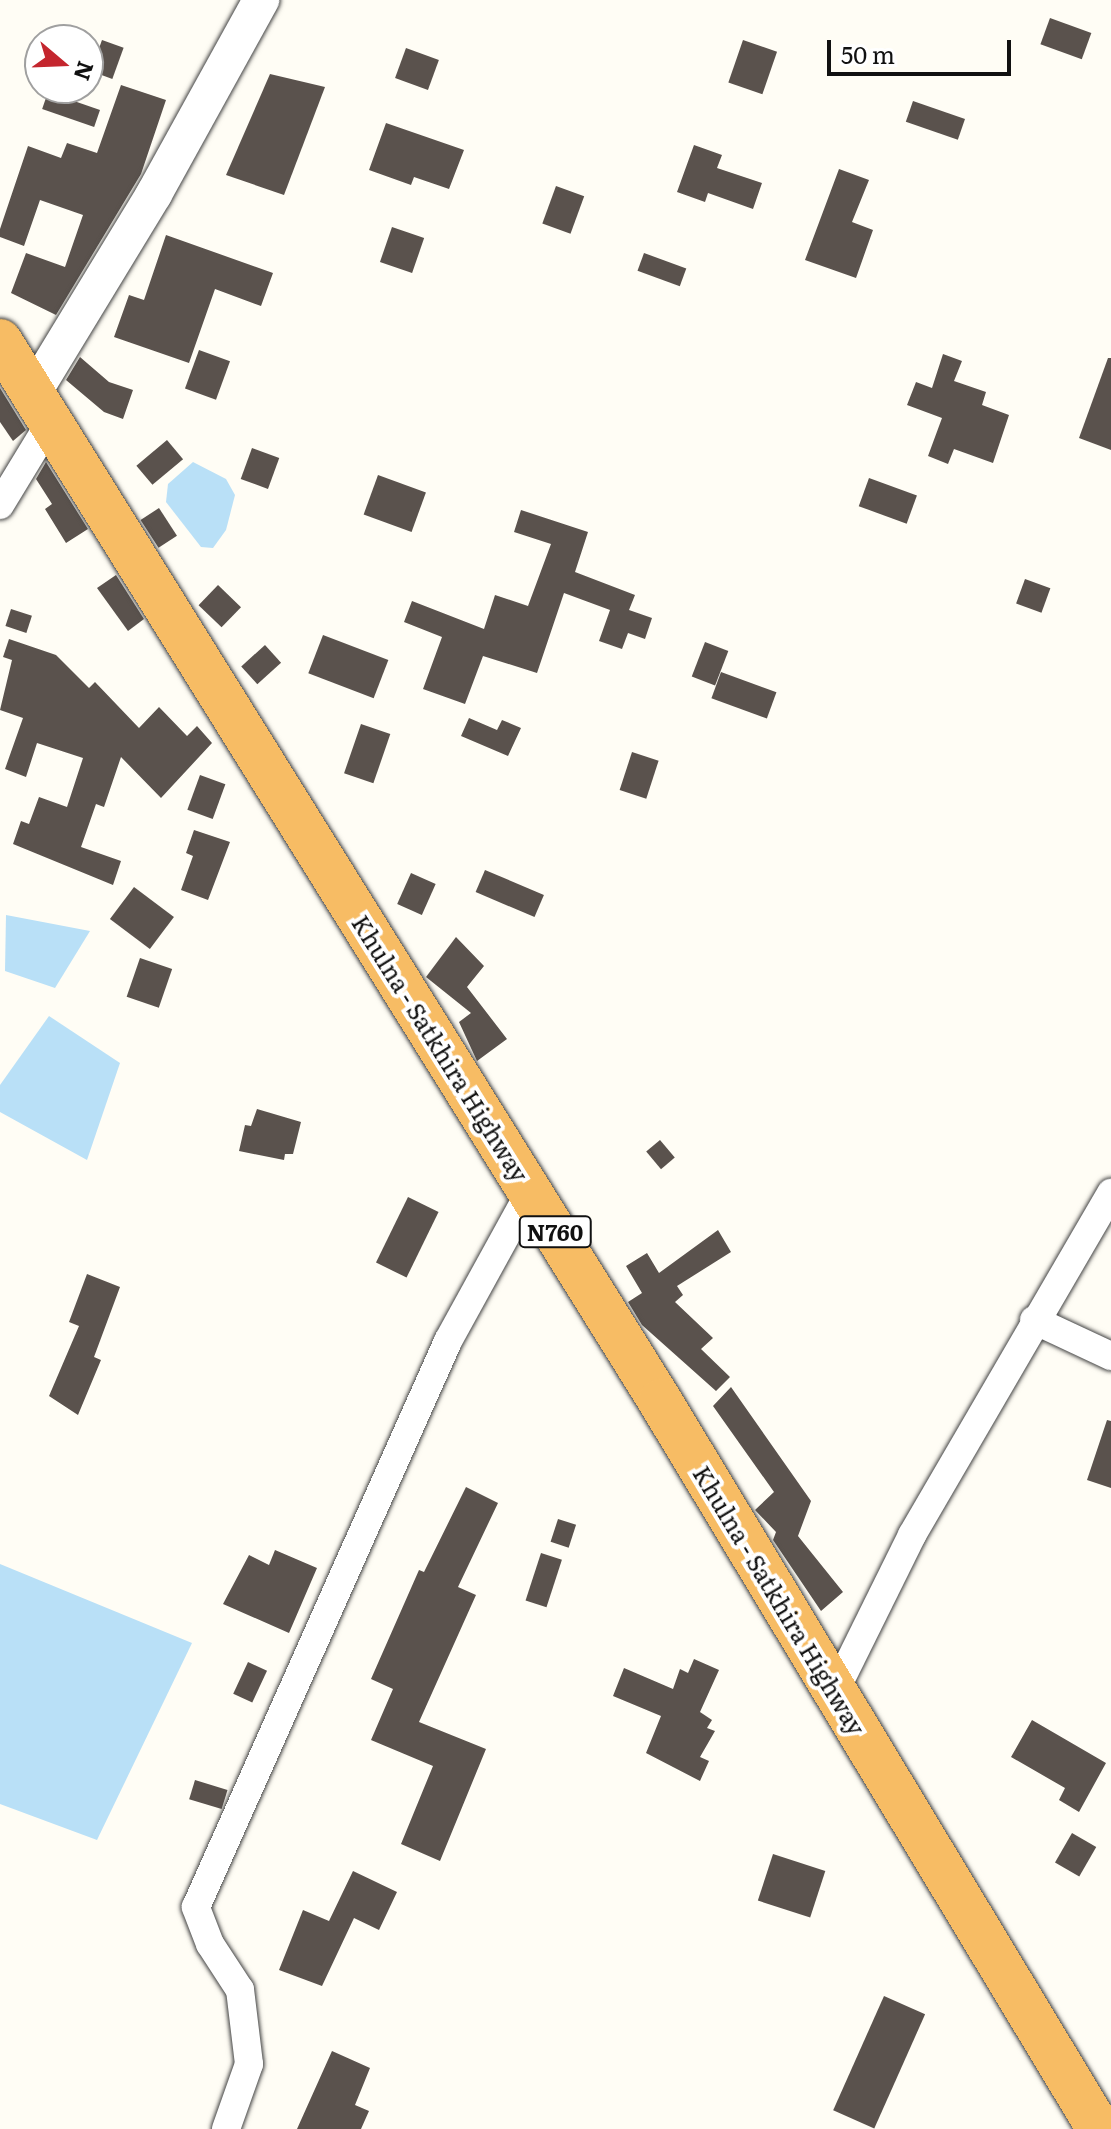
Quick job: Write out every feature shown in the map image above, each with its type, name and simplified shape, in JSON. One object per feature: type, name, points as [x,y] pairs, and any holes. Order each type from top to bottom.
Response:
[{"type":"highway","name":"Khulna - Satkhira Highway","points":[[0,341],[530,1192],[1099,2129]]},
{"type":"street","points":[[0,505],[42,407],[261,0]]},
{"type":"street","points":[[226,2129],[249,2064],[240,1990],[210,1944],[196,1907],[448,1341],[530,1192]]},
{"type":"street","points":[[835,1691],[912,1535],[1034,1320],[1111,1193]]},
{"type":"street","points":[[1034,1320],[1111,1356]]},
{"type":"water","points":[[193,462],[226,479],[235,495],[226,530],[213,548],[201,547],[166,502],[168,484]]},
{"type":"water","points":[[6,915],[90,931],[55,988],[5,971]]},
{"type":"water","points":[[49,1016],[120,1063],[87,1160],[0,1112],[0,1085]]},
{"type":"water","points":[[0,1564],[192,1643],[97,1840],[0,1804]]},
{"type":"building","points":[[1050,18],[1091,33],[1082,59],[1040,44]]},
{"type":"building","points":[[743,40],[777,52],[762,94],[728,83]]},
{"type":"building","points":[[104,41],[124,48],[112,79],[104,76]]},
{"type":"building","points":[[406,48],[439,60],[428,90],[395,78]]},
{"type":"building","points":[[270,74],[325,87],[284,195],[226,175]]},
{"type":"building","points":[[121,85],[166,100],[141,174],[56,315],[11,293],[26,253],[65,267],[83,215],[40,200],[24,246],[0,237],[0,229],[28,146],[61,158],[67,143],[97,153]]},
{"type":"building","points":[[913,101],[965,119],[958,140],[906,122]]},
{"type":"building","points":[[44,104],[83,104],[100,110],[94,127],[42,109]]},
{"type":"building","points":[[386,123],[464,150],[449,189],[414,177],[411,185],[369,170]]},
{"type":"building","points":[[694,145],[722,155],[717,168],[762,183],[753,209],[708,193],[705,202],[677,192]]},
{"type":"building","points":[[839,169],[869,180],[852,222],[873,230],[856,278],[805,260]]},
{"type":"building","points":[[556,186],[584,196],[571,234],[542,224]]},
{"type":"building","points":[[392,227],[424,238],[412,273],[380,262]]},
{"type":"building","points":[[166,235],[273,273],[261,306],[215,289],[189,363],[114,337],[129,295],[144,300]]},
{"type":"building","points":[[644,253],[686,268],[680,286],[638,271]]},
{"type":"building","points":[[199,350],[230,361],[216,400],[185,389]]},
{"type":"building","points":[[943,354],[962,361],[954,381],[986,392],[982,405],[1009,415],[993,463],[954,449],[948,464],[928,456],[942,418],[907,405],[916,382],[932,388]]},
{"type":"building","points":[[80,357],[109,382],[133,390],[123,419],[104,412],[66,380]]},
{"type":"building","points":[[1108,358],[1111,358],[1111,450],[1079,438]]},
{"type":"building","points":[[0,388],[26,430],[13,441],[0,422]]},
{"type":"building","points":[[167,440],[183,459],[152,485],[136,466]]},
{"type":"building","points":[[252,448],[279,458],[268,489],[241,479]]},
{"type":"building","points":[[46,462],[88,529],[66,543],[45,509],[52,504],[36,479]]},
{"type":"building","points":[[378,475],[426,492],[412,532],[364,514]]},
{"type":"building","points":[[869,478],[917,495],[907,524],[859,506]]},
{"type":"building","points":[[159,508],[177,536],[159,548],[141,520]]},
{"type":"building","points":[[521,510],[588,532],[575,572],[635,595],[629,610],[652,618],[645,639],[628,633],[622,649],[599,641],[610,610],[564,593],[537,673],[483,656],[465,704],[423,689],[442,637],[404,622],[412,601],[484,629],[495,595],[528,606],[551,544],[514,532]]},
{"type":"building","points":[[116,575],[144,619],[128,631],[97,588]]},
{"type":"building","points":[[1025,579],[1050,588],[1041,613],[1016,603]]},
{"type":"building","points":[[218,585],[241,607],[222,627],[199,605]]},
{"type":"building","points":[[11,609],[32,616],[26,633],[5,626]]},
{"type":"building","points":[[323,635],[388,660],[374,698],[308,673]]},
{"type":"building","points":[[9,639],[56,655],[89,688],[95,682],[139,728],[159,707],[187,736],[197,726],[212,743],[161,798],[121,757],[104,807],[96,804],[81,847],[121,861],[113,885],[13,844],[21,821],[29,824],[39,797],[67,807],[83,758],[37,743],[26,777],[5,769],[23,718],[0,710],[12,660],[3,657]]},
{"type":"building","points":[[705,642],[728,651],[715,686],[692,677]]},
{"type":"building","points":[[265,645],[281,663],[257,684],[241,666]]},
{"type":"building","points":[[721,672],[776,692],[767,718],[711,698]]},
{"type":"building","points":[[469,718],[497,730],[502,720],[521,728],[508,756],[461,736]]},
{"type":"building","points":[[361,724],[390,734],[373,783],[344,773]]},
{"type":"building","points":[[632,752],[659,761],[646,799],[620,790]]},
{"type":"building","points":[[200,775],[225,784],[213,819],[187,810]]},
{"type":"building","points":[[194,830],[230,842],[208,900],[181,890],[193,856],[186,853]]},
{"type":"building","points":[[485,870],[544,895],[535,917],[476,892]]},
{"type":"building","points":[[411,873],[436,884],[422,915],[397,904]]},
{"type":"building","points":[[134,887],[174,917],[150,949],[110,919]]},
{"type":"building","points":[[456,937],[484,966],[467,987],[507,1039],[477,1061],[459,1022],[471,1013],[426,977]]},
{"type":"building","points":[[140,958],[172,969],[159,1008],[127,997]]},
{"type":"building","points":[[257,1109],[301,1122],[293,1154],[285,1154],[284,1160],[239,1151],[245,1125],[251,1126]]},
{"type":"building","points":[[660,1140],[675,1158],[661,1169],[646,1152]]},
{"type":"building","points":[[408,1197],[439,1212],[407,1278],[376,1263]]},
{"type":"building","points":[[718,1230],[731,1252],[677,1286],[683,1295],[675,1302],[713,1338],[701,1349],[730,1377],[716,1391],[642,1325],[628,1302],[642,1293],[626,1266],[647,1253],[659,1273]]},
{"type":"building","points":[[87,1274],[120,1287],[94,1357],[101,1360],[78,1415],[49,1396],[79,1326],[69,1322]]},
{"type":"building","points":[[731,1387],[811,1501],[798,1536],[843,1592],[821,1611],[773,1540],[776,1532],[755,1510],[774,1492],[713,1406]]},
{"type":"building","points":[[1107,1420],[1111,1421],[1111,1488],[1087,1480]]},
{"type":"building","points":[[466,1487],[498,1503],[458,1587],[476,1595],[419,1722],[486,1749],[440,1861],[401,1844],[433,1766],[371,1740],[393,1689],[371,1679],[419,1570],[424,1572]]},
{"type":"building","points":[[558,1519],[576,1525],[569,1548],[551,1542]]},
{"type":"building","points":[[275,1550],[317,1568],[289,1633],[223,1604],[249,1555],[269,1565]]},
{"type":"building","points":[[541,1553],[562,1560],[546,1607],[526,1601]]},
{"type":"building","points":[[694,1659],[719,1670],[700,1712],[712,1720],[707,1728],[715,1731],[700,1757],[709,1761],[700,1781],[646,1753],[661,1716],[613,1696],[624,1668],[673,1689],[680,1669],[688,1673]]},
{"type":"building","points":[[248,1662],[267,1671],[252,1703],[233,1694]]},
{"type":"building","points":[[1032,1720],[1106,1763],[1079,1812],[1059,1800],[1065,1788],[1011,1757]]},
{"type":"building","points":[[195,1780],[228,1790],[222,1809],[189,1799]]},
{"type":"building","points":[[1072,1833],[1096,1847],[1079,1876],[1055,1862]]},
{"type":"building","points":[[773,1854],[825,1871],[810,1918],[758,1901]]},
{"type":"building","points":[[353,1871],[397,1892],[379,1930],[354,1918],[322,1986],[279,1970],[303,1910],[329,1921]]},
{"type":"building","points":[[884,1996],[925,2014],[874,2128],[833,2110]]},
{"type":"building","points":[[332,2051],[370,2068],[355,2105],[369,2111],[361,2129],[297,2129]]}]
